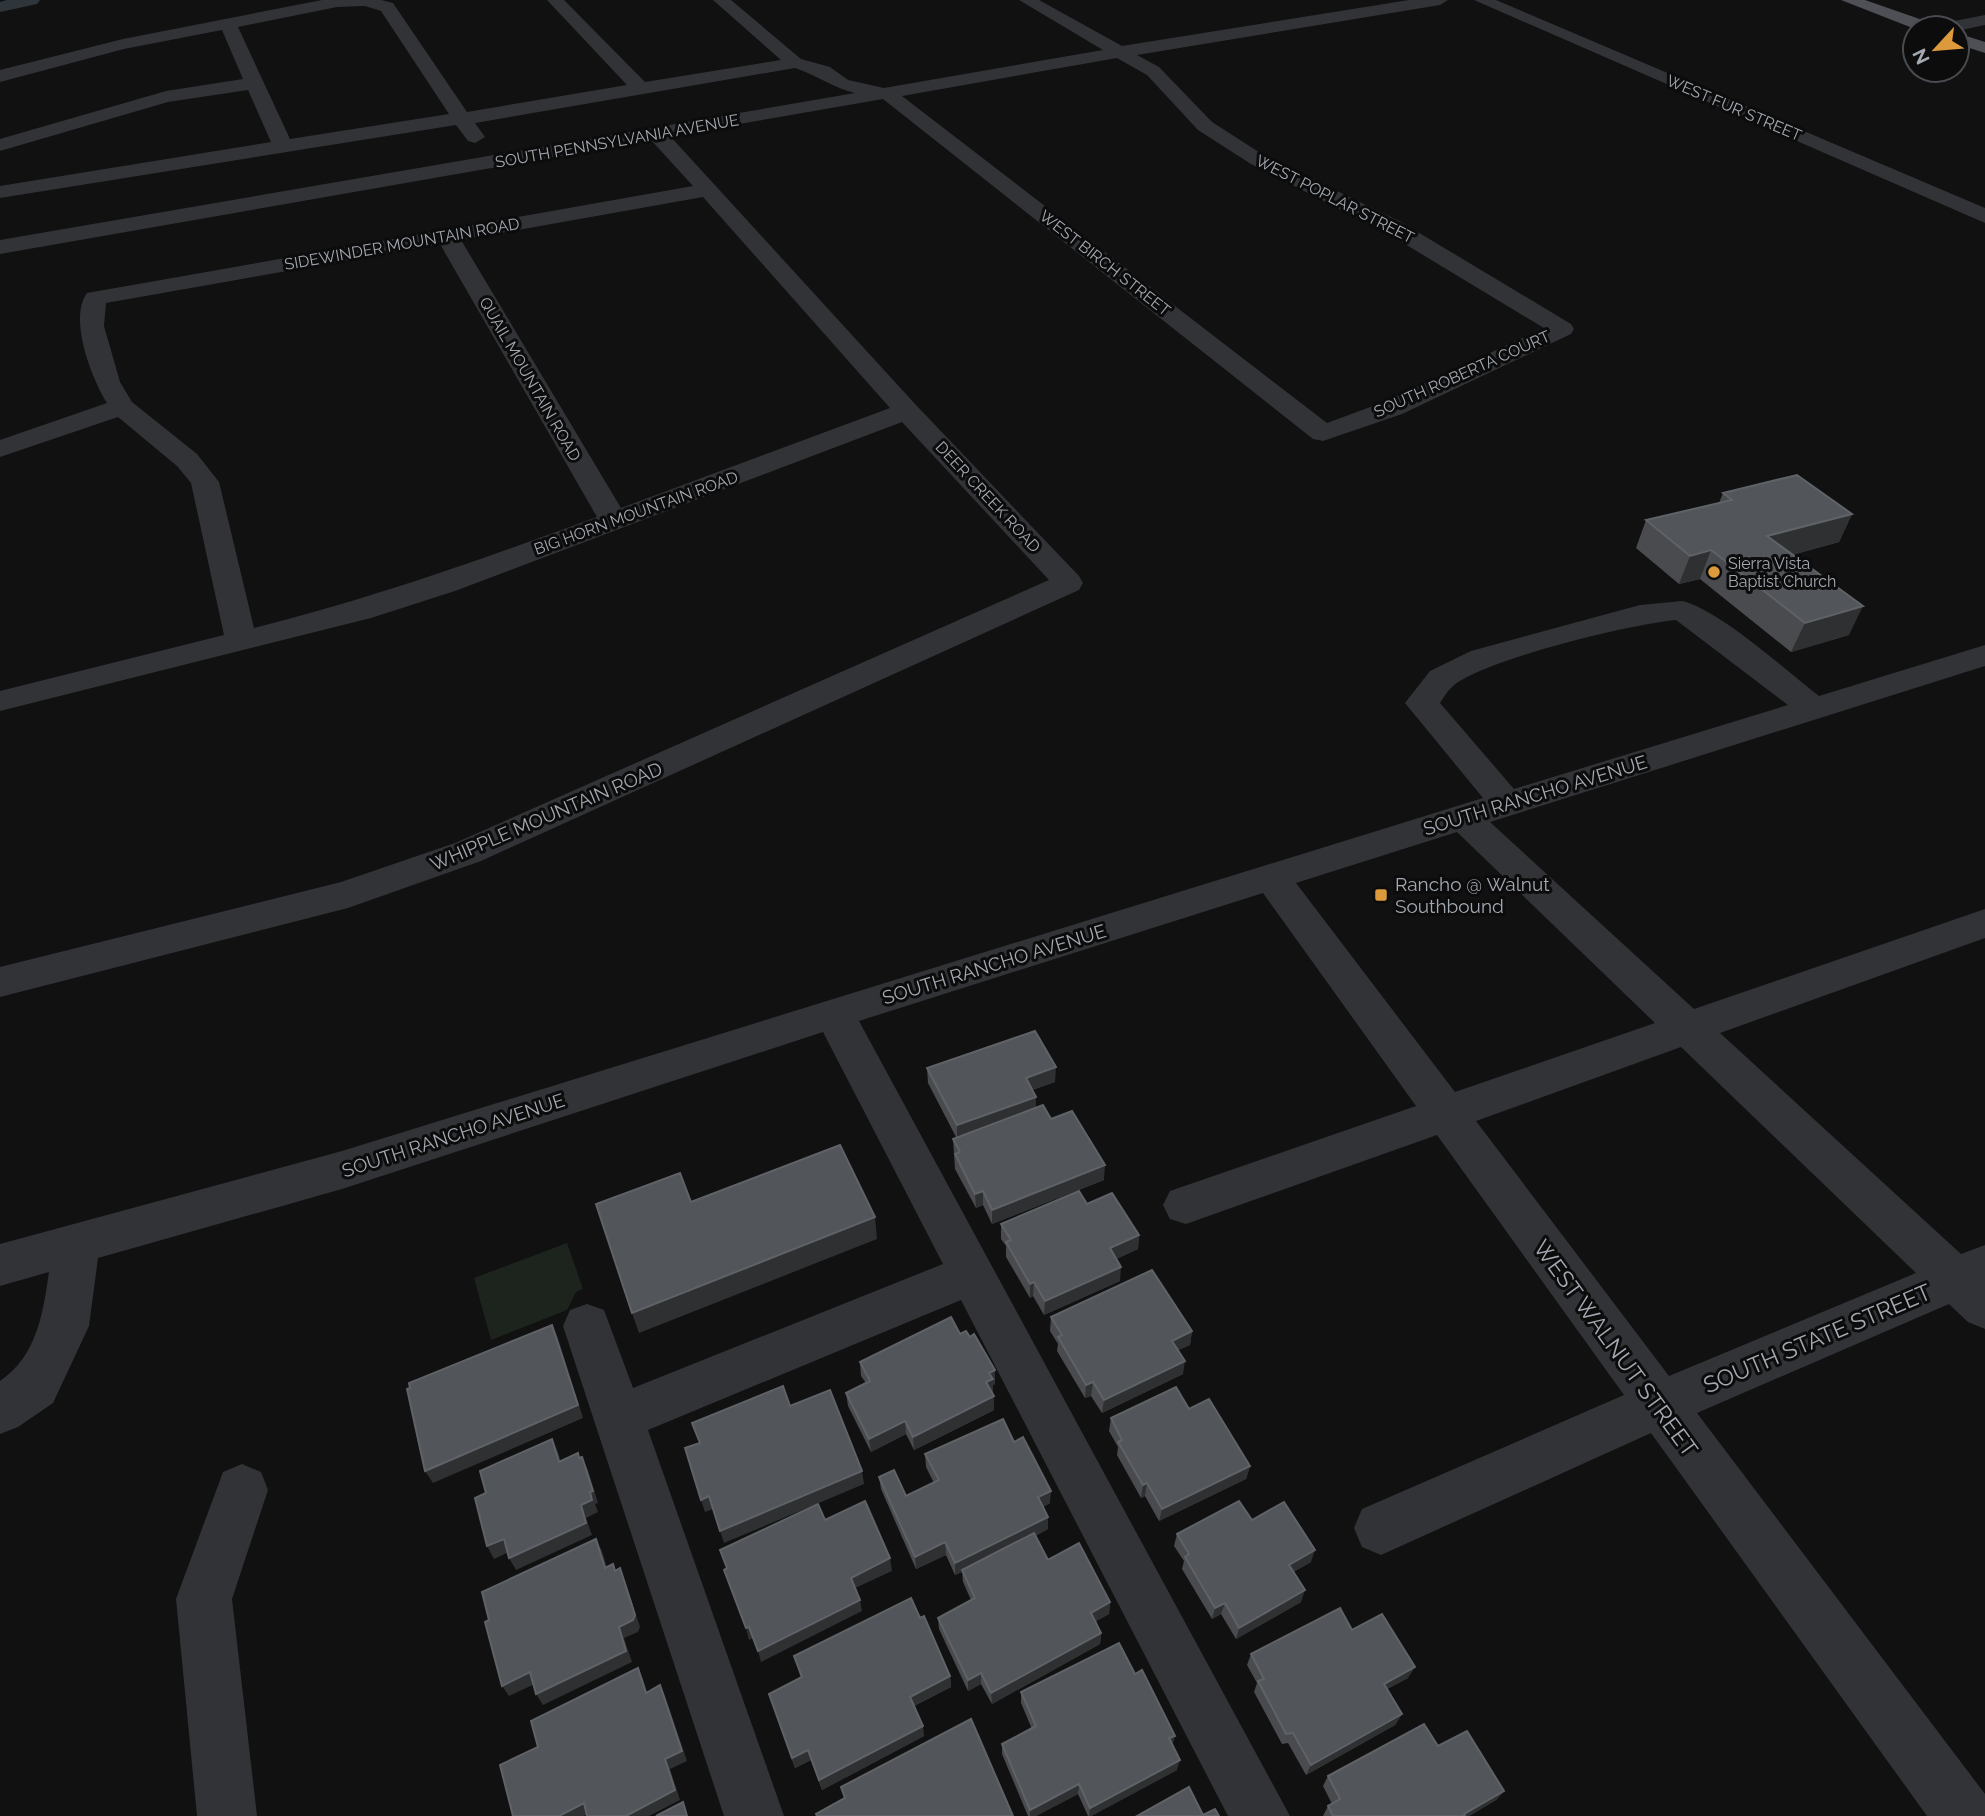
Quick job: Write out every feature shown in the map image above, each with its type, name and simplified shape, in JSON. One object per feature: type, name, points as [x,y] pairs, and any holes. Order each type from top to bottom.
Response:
[{"type":"main road","points":[[1849,0],[1901,18]]},
{"type":"street","points":[[555,0],[639,88]]},
{"type":"street","points":[[721,0],[794,63]]},
{"type":"street","name":"WEST POPLAR STREET","points":[[1027,0],[1121,52],[1167,82],[1205,126],[1258,160],[1316,191],[1394,227],[1562,329]]},
{"type":"street","name":"SOUTH PENNSYLVANIA AVENUE","points":[[0,247],[1121,52],[1235,36],[1440,0]]},
{"type":"street","name":"WEST FUR STREET","points":[[1482,0],[1985,216]]},
{"type":"street","points":[[0,76],[123,44],[228,23],[337,2],[378,3],[387,7],[475,137]]},
{"type":"street","points":[[228,23],[283,147]]},
{"type":"street","points":[[0,192],[461,118],[516,112],[639,88],[794,63],[824,71],[842,85],[888,94]]},
{"type":"street","points":[[0,145],[166,97],[254,83]]},
{"type":"street","name":"WEST BIRCH STREET","points":[[888,94],[1323,433]]},
{"type":"street","points":[[657,134],[907,411]]},
{"type":"street","name":"SIDEWINDER MOUNTAIN ROAD","points":[[122,407],[107,382],[96,349],[92,326],[95,298],[708,190]]},
{"type":"street","name":"QUAIL MOUNTAIN ROAD","points":[[447,236],[614,521]]},
{"type":"street","name":"SOUTH ROBERTA COURT","points":[[1323,433],[1393,408],[1562,329]]},
{"type":"street","points":[[0,449],[122,407],[187,460],[205,482],[241,642]]},
{"type":"street","name":"BIG HORN MOUNTAIN ROAD","points":[[0,701],[360,611],[444,584],[907,411]]},
{"type":"street","name":"DEER CREEK ROAD","points":[[907,411],[1068,583]]},
{"type":"street","name":"WHIPPLE MOUNTAIN ROAD","points":[[0,982],[348,894],[435,865],[1068,583]]},
{"type":"street","points":[[1507,804],[1422,703],[1441,678],[1482,658],[1640,614],[1682,610],[1736,647],[1812,707]]},
{"type":"street","name":"SOUTH RANCHO AVENUE","points":[[0,1265],[342,1170],[834,1013],[1985,655]]},
{"type":"street","points":[[1463,817],[1687,1027],[1975,1284]]},
{"type":"street","name":"WEST WALNUT STREET","points":[[1272,878],[1658,1405],[1964,1816]]},
{"type":"street","points":[[1186,1205],[1985,923]]},
{"type":"street","points":[[834,1013],[1260,1816]]},
{"type":"street","points":[[0,1410],[35,1387],[65,1326],[76,1244]]},
{"type":"street","points":[[619,1418],[973,1273]]},
{"type":"street","name":"SOUTH STATE STREET","points":[[1381,1528],[1658,1405],[1975,1284]]},
{"type":"street","points":[[587,1326],[754,1816]]},
{"type":"street","points":[[227,1816],[204,1599],[242,1490]]},
{"type":"shaded area","points":[[567,1243],[583,1289],[576,1292],[567,1310],[491,1340],[474,1278]]},
{"type":"building","points":[[1797,475],[1852,514],[1767,536],[1863,606],[1805,623],[1711,550],[1690,556],[1646,520],[1732,500],[1723,493]]},
{"type":"building","points":[[1035,1031],[1056,1067],[1026,1078],[1036,1097],[957,1125],[927,1068]]},
{"type":"building","points":[[1043,1105],[1051,1119],[1072,1111],[1105,1165],[992,1210],[983,1191],[975,1194],[955,1154],[960,1152],[953,1139]]},
{"type":"building","points":[[840,1145],[875,1217],[632,1313],[596,1204],[680,1173],[691,1202]]},
{"type":"building","points":[[1079,1191],[1087,1204],[1112,1193],[1139,1235],[1110,1248],[1121,1267],[1045,1301],[1034,1282],[1030,1284],[1006,1242],[1011,1240],[1001,1224]]},
{"type":"building","points":[[1152,1270],[1192,1331],[1172,1341],[1185,1361],[1104,1400],[1093,1382],[1086,1385],[1058,1337],[1062,1335],[1051,1317]]},
{"type":"building","points":[[951,1317],[960,1334],[966,1331],[970,1337],[974,1334],[995,1370],[989,1373],[993,1379],[986,1382],[994,1396],[913,1437],[905,1421],[869,1439],[846,1393],[870,1381],[860,1362]]},
{"type":"building","points":[[552,1325],[578,1405],[425,1471],[407,1389],[410,1388],[409,1383]]},
{"type":"building","points":[[783,1386],[790,1406],[830,1390],[862,1471],[720,1531],[709,1496],[701,1500],[685,1448],[700,1443],[692,1423]]},
{"type":"building","points":[[1176,1387],[1189,1409],[1209,1399],[1250,1466],[1162,1509],[1147,1483],[1143,1485],[1118,1442],[1122,1440],[1111,1418]]},
{"type":"building","points":[[1003,1419],[1014,1442],[1023,1437],[1051,1491],[1038,1497],[1048,1517],[955,1563],[945,1542],[915,1557],[879,1477],[894,1470],[906,1496],[939,1480],[925,1454]]},
{"type":"building","points":[[552,1439],[559,1462],[578,1453],[579,1458],[582,1457],[593,1491],[590,1492],[592,1500],[581,1505],[586,1523],[509,1558],[504,1539],[487,1546],[475,1498],[486,1493],[480,1471]]},
{"type":"building","points":[[865,1501],[890,1558],[851,1578],[860,1600],[758,1651],[749,1627],[746,1628],[724,1570],[727,1568],[720,1550],[818,1504],[825,1520]]},
{"type":"building","points":[[1239,1501],[1252,1520],[1284,1502],[1315,1550],[1289,1565],[1305,1590],[1239,1628],[1225,1603],[1215,1608],[1185,1557],[1189,1554],[1177,1534]]},
{"type":"building","points":[[1034,1533],[1048,1560],[1079,1543],[1110,1602],[1091,1613],[1101,1633],[991,1693],[981,1673],[968,1680],[938,1618],[975,1598],[962,1570]]},
{"type":"building","points":[[596,1539],[605,1568],[613,1564],[615,1571],[620,1568],[635,1615],[633,1620],[619,1627],[626,1651],[536,1694],[530,1672],[502,1686],[485,1622],[489,1620],[482,1592]]},
{"type":"building","points":[[911,1598],[920,1618],[924,1616],[950,1676],[910,1697],[923,1726],[819,1780],[808,1750],[792,1758],[769,1694],[802,1677],[794,1656]]},
{"type":"building","points":[[1340,1608],[1352,1630],[1382,1614],[1415,1667],[1384,1684],[1402,1714],[1311,1765],[1293,1733],[1286,1734],[1258,1681],[1264,1679],[1251,1654]]},
{"type":"building","points":[[1119,1643],[1135,1674],[1142,1670],[1175,1736],[1169,1738],[1180,1760],[1090,1808],[1079,1784],[1030,1810],[1002,1744],[1036,1726],[1021,1692]]},
{"type":"building","points":[[638,1668],[646,1693],[660,1685],[682,1751],[665,1759],[675,1790],[626,1816],[587,1816],[584,1803],[559,1816],[513,1816],[500,1765],[538,1747],[531,1721]]},
{"type":"building","points":[[971,1719],[1013,1816],[817,1816],[816,1814],[845,1798],[841,1787]]},
{"type":"building","points":[[1424,1724],[1438,1746],[1467,1731],[1504,1791],[1464,1814],[1465,1816],[1333,1816],[1328,1806],[1340,1799],[1328,1776]]},
{"type":"building","points":[[1189,1787],[1203,1815],[1215,1809],[1219,1816],[1137,1816]]},
{"type":"building","points":[[683,1802],[687,1816],[656,1816]]},
{"type":"waterway","points":[[0,7],[31,0]]},
{"type":"place","name":"Sierra Vista Baptist Church","points":[[1714,572]]},
{"type":"place","name":"Rancho @ Walnut Southbound","points":[[1381,895]]}]
